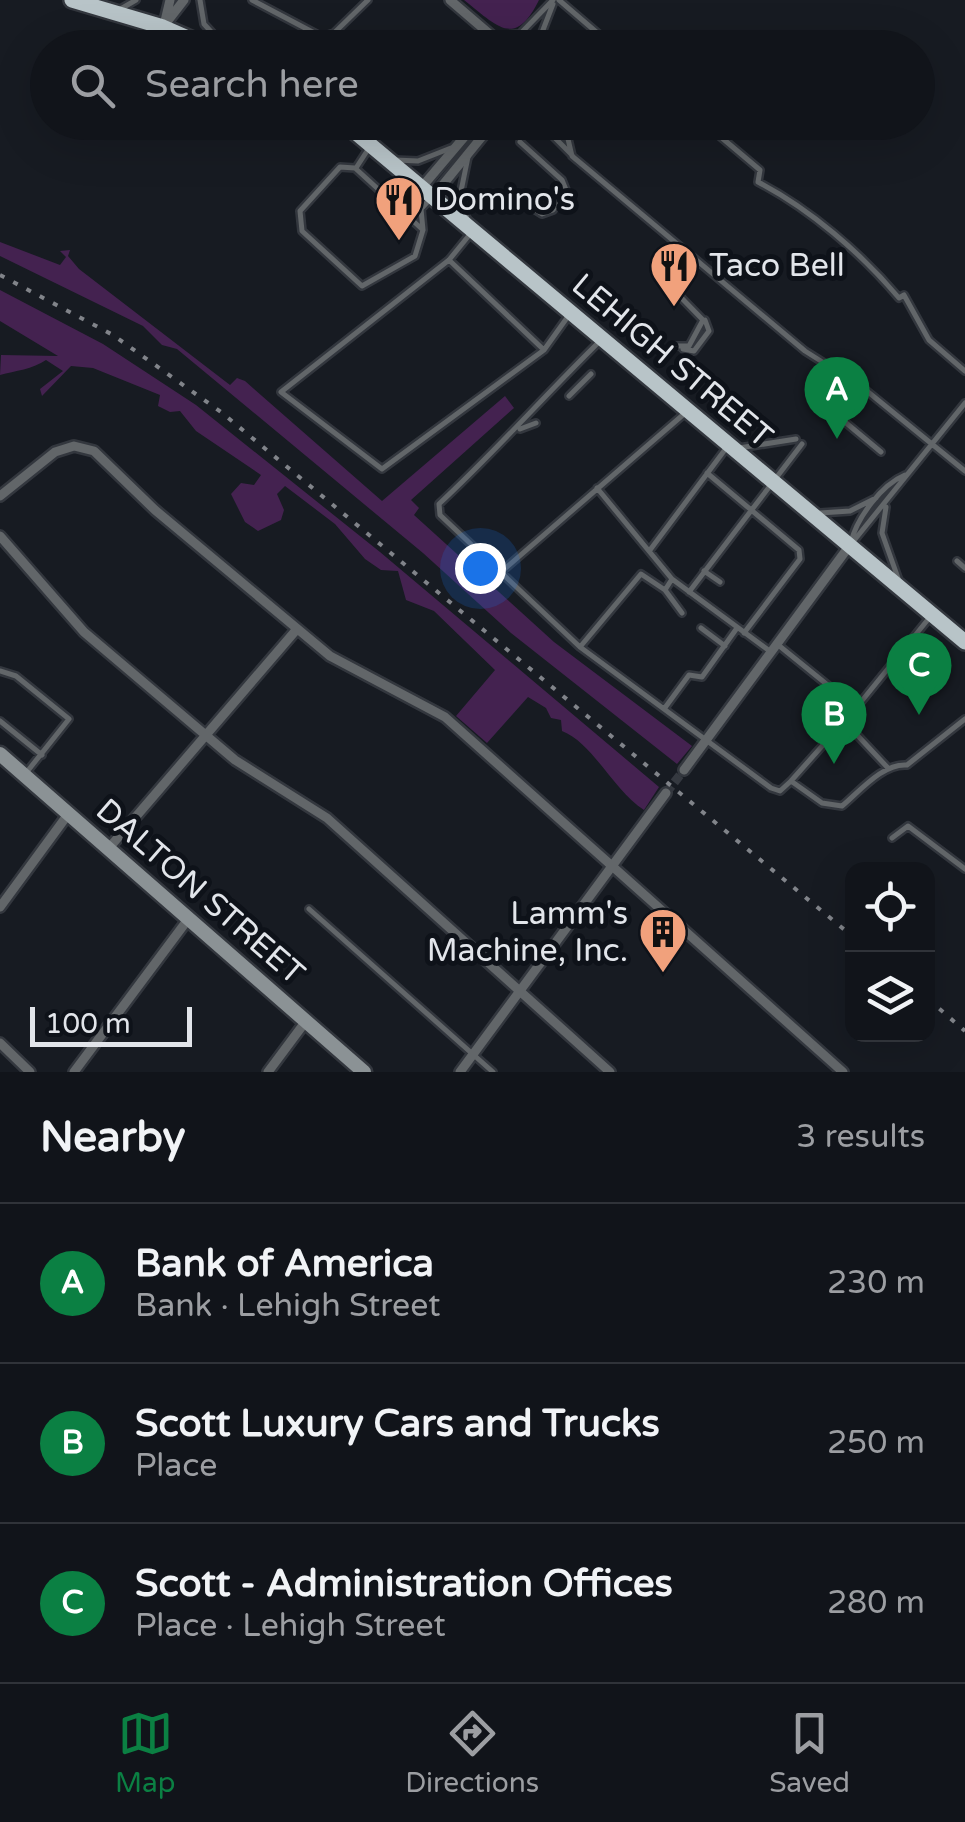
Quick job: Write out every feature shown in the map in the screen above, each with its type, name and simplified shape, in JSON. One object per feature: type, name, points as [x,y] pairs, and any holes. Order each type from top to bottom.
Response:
[{"type":"highway","points":[[72,0],[169,30]]},
{"type":"highway","name":"LEHIGH STREET","points":[[364,140],[965,642]]},
{"type":"main road","name":"DALTON STREET","points":[[0,754],[364,1072]]},
{"type":"street","points":[[164,28],[170,0]]},
{"type":"street","points":[[164,28],[184,0]]},
{"type":"street","points":[[450,0],[485,30]]},
{"type":"street","points":[[426,193],[461,140]]},
{"type":"street","points":[[426,193],[479,140]]},
{"type":"street","points":[[0,496],[55,452],[74,446],[94,451],[155,510],[297,629],[346,666],[404,692],[445,717],[843,1072]]},
{"type":"street","points":[[0,536],[84,632],[235,760],[327,818],[610,1072]]},
{"type":"street","points":[[684,770],[850,545]]},
{"type":"street","points":[[110,848],[297,629]]},
{"type":"street","points":[[460,1072],[666,793]]},
{"type":"street","points":[[0,906],[69,813]]},
{"type":"street","points":[[74,1072],[189,918]]},
{"type":"street","points":[[268,1072],[306,1021]]},
{"type":"street","points":[[0,1043],[30,1072]]},
{"type":"lane","points":[[114,12],[136,0]]},
{"type":"lane","points":[[200,0],[204,24],[210,30]]},
{"type":"lane","points":[[252,0],[309,30]]},
{"type":"lane","points":[[337,30],[368,0]]},
{"type":"lane","points":[[524,30],[556,0]]},
{"type":"lane","points":[[544,30],[556,0]]},
{"type":"lane","points":[[556,0],[593,30]]},
{"type":"lane","points":[[556,140],[805,351],[862,387],[965,471]]},
{"type":"lane","points":[[568,140],[572,156]]},
{"type":"lane","points":[[724,140],[760,170],[758,182],[785,196],[879,274],[899,298],[904,295],[928,340],[965,371]]},
{"type":"lane","points":[[514,196],[542,214],[553,210],[566,190],[562,180],[520,142]]},
{"type":"lane","points":[[386,158],[418,162],[458,144]]},
{"type":"lane","points":[[355,168],[371,146]]},
{"type":"lane","points":[[471,149],[460,196],[472,231],[449,260],[281,392],[382,469],[544,350],[571,313]]},
{"type":"lane","points":[[424,230],[355,168],[340,168],[300,210],[302,231],[362,286],[414,256],[424,230],[421,209],[426,193]]},
{"type":"lane","points":[[449,260],[544,350]]},
{"type":"lane","points":[[663,279],[702,317],[698,336],[688,346],[676,346]]},
{"type":"lane","points":[[519,430],[528,410],[602,340]]},
{"type":"lane","points":[[568,396],[591,374]]},
{"type":"lane","points":[[850,545],[887,505],[906,474],[965,403]]},
{"type":"lane","points":[[823,404],[835,414]]},
{"type":"lane","points":[[501,572],[688,410]]},
{"type":"lane","points":[[845,422],[881,452]]},
{"type":"lane","points":[[536,423],[519,430],[440,504],[440,515],[580,647],[771,788],[780,791],[791,781],[932,615]]},
{"type":"lane","points":[[650,550],[731,447],[799,442],[689,592]]},
{"type":"lane","points":[[708,473],[799,550],[800,559],[744,633]]},
{"type":"lane","points":[[850,545],[855,527],[891,482],[906,474]]},
{"type":"lane","points":[[596,487],[672,580],[856,708]]},
{"type":"lane","points":[[811,513],[850,511],[879,497]]},
{"type":"lane","points":[[887,505],[882,534],[903,590]]},
{"type":"lane","points":[[956,561],[965,568]]},
{"type":"lane","points":[[704,571],[720,582]]},
{"type":"lane","points":[[580,647],[641,574],[665,590],[682,613]]},
{"type":"lane","points":[[665,590],[672,580]]},
{"type":"lane","points":[[753,606],[760,612]]},
{"type":"lane","points":[[701,628],[724,646]]},
{"type":"lane","points":[[664,709],[689,676],[702,677],[737,628]]},
{"type":"lane","points":[[0,671],[16,676],[69,719],[24,775]]},
{"type":"lane","points":[[791,781],[822,803],[842,806],[888,768],[907,764],[965,719]]},
{"type":"lane","points":[[0,721],[42,754]]},
{"type":"lane","points":[[844,721],[888,768]]},
{"type":"lane","points":[[892,838],[908,826],[965,869]]},
{"type":"lane","points":[[310,909],[493,1072]]},
{"type":"shaded area","points":[[464,0],[539,0],[522,24],[505,28]]},
{"type":"shaded area","points":[[0,242],[60,265],[66,257],[60,251],[70,250],[68,256],[79,269],[230,385],[237,378],[245,381],[382,501],[505,396],[514,408],[411,500],[419,508],[414,515],[554,642],[692,746],[677,764],[511,633],[423,553],[177,349],[162,345],[143,326],[0,256]]},
{"type":"shaded area","points":[[0,290],[103,344],[196,405],[380,552],[659,787],[644,810],[622,791],[584,746],[562,731],[561,720],[551,718],[546,708],[528,697],[487,743],[456,716],[495,670],[434,611],[406,600],[398,571],[381,570],[365,559],[335,524],[285,486],[277,494],[284,510],[281,520],[258,531],[245,522],[231,494],[241,483],[254,485],[261,475],[196,431],[180,411],[170,412],[158,406],[160,395],[93,368],[71,366],[42,396],[40,389],[63,371],[46,360],[0,375],[1,355],[58,356],[0,321]]},
{"type":"tunnel","points":[[666,793],[684,770]]},
{"type":"railway","points":[[0,275],[113,335],[221,412],[845,930]]},
{"type":"railway","points":[[935,1005],[965,1031]]},
{"type":"place","name":"Domino's","points":[[399,242]]},
{"type":"place","name":"Taco Bell","points":[[674,308]]},
{"type":"place","name":"Bank of America","points":[[837,439]]},
{"type":"place","name":"Scott - Administration Offices","points":[[919,715]]},
{"type":"place","name":"Scott Luxury Cars and Trucks","points":[[834,764]]},
{"type":"place","name":"Lamm's Machine, Inc.","points":[[663,974]]}]
